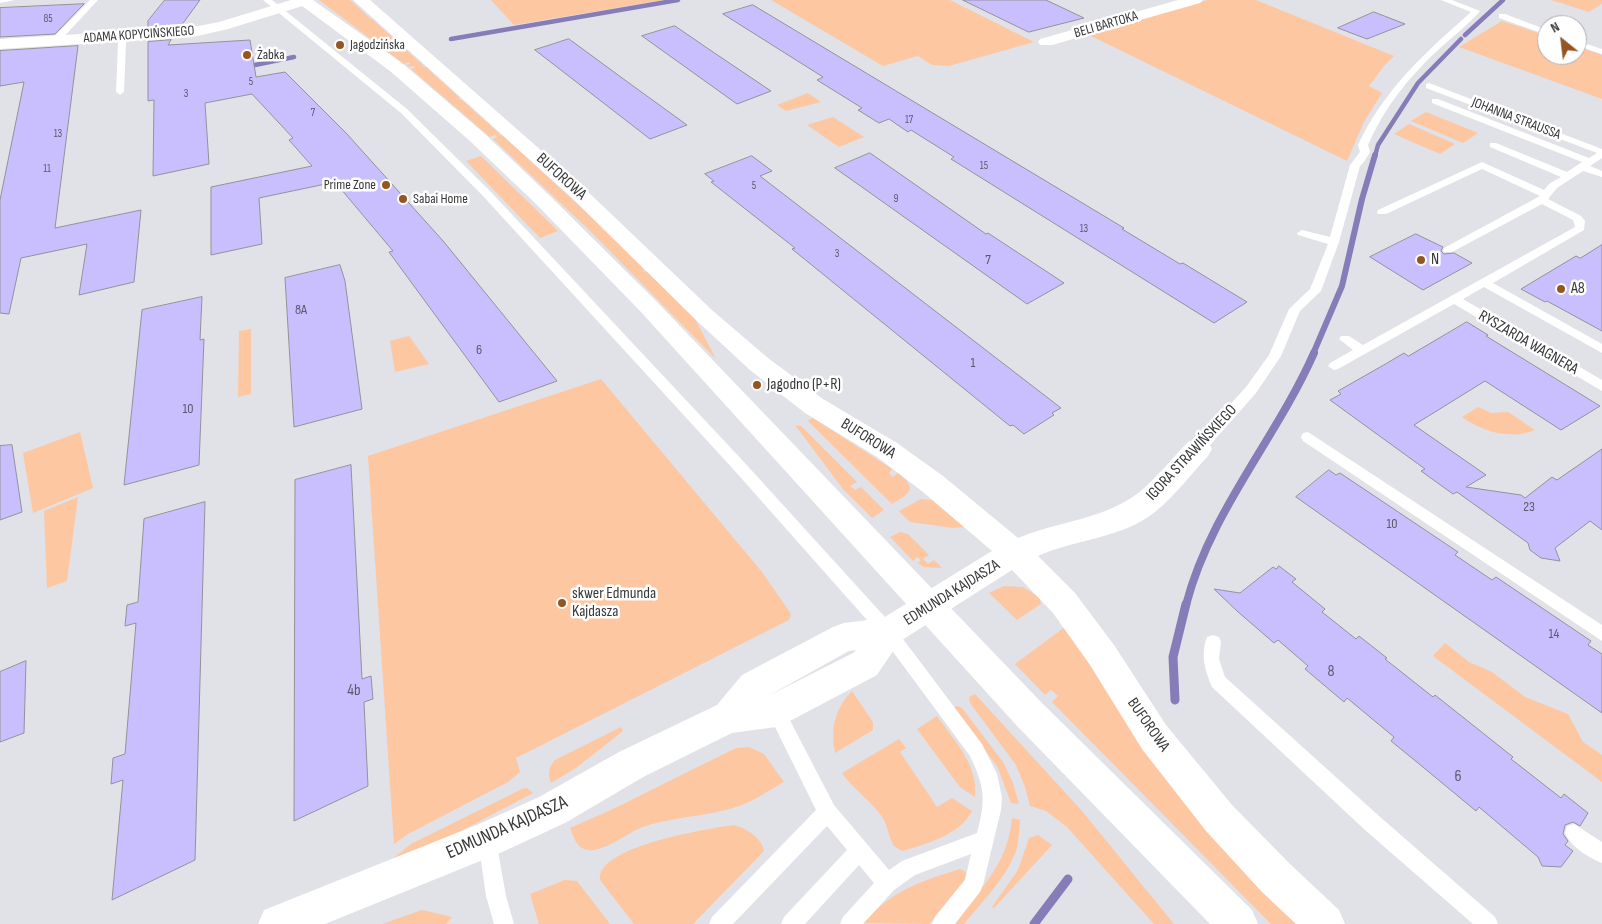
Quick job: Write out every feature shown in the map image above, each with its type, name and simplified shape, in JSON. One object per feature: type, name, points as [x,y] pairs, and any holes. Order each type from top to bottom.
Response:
[{"type":"street","name":"BUFOROWA","points":[[361,0],[585,199],[705,316],[759,364],[814,406],[887,450],[926,478],[1015,553],[1064,604],[1102,655],[1154,737],[1218,818],[1276,878],[1325,924]]},
{"type":"street","name":"BELI BARTOKA","points":[[1046,42],[1194,0]]},
{"type":"street","name":"ADAMA KOPYCIŃSKIEGO","points":[[0,44],[174,34],[206,30],[272,5],[303,1]]},
{"type":"street","name":"BUFOROWA","points":[[303,1],[326,15],[396,67],[478,138],[541,198],[654,313],[1030,715],[1238,924]]},
{"type":"street","name":"IGORA STRAWIŃSKIEGO","points":[[1015,553],[1044,540],[1096,527],[1128,514],[1145,504],[1198,449]]},
{"type":"street","name":"EDMUNDA KAJDASZA","points":[[729,717],[754,686],[844,637],[888,632],[1015,553]]},
{"type":"street","name":"EDMUNDA KAJDASZA","points":[[278,924],[487,840],[552,810],[632,764],[729,717],[776,711],[865,664],[888,632]]},
{"type":"lane","points":[[0,1],[11,0]]},
{"type":"lane","points":[[55,41],[94,0]]},
{"type":"lane","points":[[1302,233],[1334,242],[1355,164],[1361,160],[1365,152],[1363,145],[1387,100],[1422,60],[1476,11],[1445,0]]},
{"type":"lane","points":[[272,5],[404,111],[446,151],[641,359],[888,632],[976,750],[988,774],[993,797],[992,810],[973,885],[942,924]]},
{"type":"lane","points":[[1502,16],[1537,29]]},
{"type":"lane","points":[[120,92],[122,43],[126,37]]},
{"type":"lane","points":[[1587,47],[1602,52]]},
{"type":"lane","name":"JOHANNA STRAUSSA","points":[[1602,146],[1431,84],[1602,153]]},
{"type":"lane","points":[[1435,101],[1586,165],[1602,174]]},
{"type":"lane","points":[[1493,145],[1568,176]]},
{"type":"lane","points":[[1448,250],[1544,197],[1553,186],[1602,153]]},
{"type":"lane","points":[[1334,366],[1574,234],[1580,228],[1580,221],[1577,218],[1544,197],[1482,164],[1382,212]]},
{"type":"lane","name":"IGORA STRAWIŃSKIEGO","points":[[1198,449],[1252,390],[1275,356],[1296,309],[1315,291],[1334,242]]},
{"type":"lane","points":[[1486,283],[1602,349]]},
{"type":"lane","name":"RYSZARDA WAGNERA","points":[[1454,299],[1602,386]]},
{"type":"lane","points":[[1345,339],[1362,350]]},
{"type":"lane","points":[[1308,437],[1602,634]]},
{"type":"lane","points":[[1213,642],[1211,659],[1218,682],[1372,823],[1488,924]]},
{"type":"lane","points":[[776,711],[827,812],[887,883]]},
{"type":"lane","points":[[719,924],[827,812]]},
{"type":"lane","points":[[1574,833],[1602,854]]},
{"type":"lane","points":[[487,840],[496,896],[504,924]]},
{"type":"lane","points":[[850,924],[887,883],[909,868],[984,840]]},
{"type":"lane","points":[[791,924],[859,851]]},
{"type":"shaded area","points":[[319,0],[350,0],[369,19],[371,18],[393,38],[392,40],[394,39],[423,67],[426,67],[460,98],[458,99],[462,100],[499,135],[502,135],[585,211],[644,269],[643,272],[647,271],[694,317],[716,359],[589,230],[493,139],[497,137],[495,135],[490,137],[411,69],[414,66],[409,67],[406,65],[410,64],[409,62],[404,64]]},
{"type":"shaded area","points":[[491,0],[664,0],[514,25]]},
{"type":"shaded area","points":[[771,0],[950,0],[1034,42],[949,66],[932,65],[918,56],[883,66]]},
{"type":"shaded area","points":[[1207,0],[1256,0],[1394,56],[1369,86],[1382,93],[1364,122],[1347,161],[1089,35]]},
{"type":"shaded area","points":[[1551,0],[1602,0],[1602,4],[1589,12]]},
{"type":"shaded area","points":[[1502,21],[1537,33],[1537,65],[1587,65],[1587,50],[1602,55],[1602,99],[1459,47]]},
{"type":"shaded area","points":[[808,93],[821,102],[786,111],[777,105]]},
{"type":"shaded area","points":[[1426,112],[1478,133],[1463,143],[1411,121]]},
{"type":"shaded area","points":[[833,117],[864,137],[839,147],[807,125]]},
{"type":"shaded area","points":[[1409,124],[1455,144],[1440,154],[1394,134]]},
{"type":"shaded area","points":[[481,156],[558,231],[540,238],[466,161]]},
{"type":"shaded area","points":[[251,329],[251,394],[238,397],[239,331]]},
{"type":"shaded area","points":[[409,336],[429,364],[395,372],[390,341]]},
{"type":"shaded area","name":"skwer Edmunda Kajdasza","points":[[601,379],[762,572],[791,614],[789,620],[516,758],[520,772],[508,782],[408,834],[394,844],[368,456]]},
{"type":"shaded area","points":[[1478,407],[1491,413],[1508,412],[1535,430],[1517,434],[1497,433],[1479,427],[1462,417]]},
{"type":"shaded area","points":[[813,418],[892,469],[889,473],[893,477],[898,473],[910,487],[907,494],[892,504],[808,421]]},
{"type":"shaded area","points":[[795,425],[801,426],[857,482],[850,486],[855,490],[861,487],[884,510],[872,518],[843,489]]},
{"type":"shaded area","points":[[80,432],[93,488],[33,513],[23,453]]},
{"type":"shaded area","points":[[78,497],[67,581],[47,588],[44,511]]},
{"type":"shaded area","points":[[921,499],[932,500],[965,527],[953,528],[910,522],[899,511]]},
{"type":"shaded area","points":[[900,532],[908,534],[929,555],[923,559],[928,564],[934,560],[942,568],[924,567],[918,563],[921,560],[917,557],[913,561],[890,537]]},
{"type":"shaded area","points":[[1004,586],[1023,587],[1040,598],[1041,604],[1017,620],[989,593]]},
{"type":"shaded area","points":[[1065,627],[1300,924],[1271,924],[1052,702],[1058,696],[1051,690],[1045,695],[1015,664]]},
{"type":"shaded area","points":[[1445,643],[1469,662],[1492,672],[1525,697],[1568,714],[1583,742],[1602,755],[1602,782],[1433,656]]},
{"type":"shaded area","points":[[852,691],[873,722],[873,730],[835,753],[833,736],[835,720],[841,705]]},
{"type":"shaded area","points":[[975,694],[1082,811],[1174,924],[1154,924],[1067,827],[1046,811],[1030,806],[1016,765],[970,703],[969,697]]},
{"type":"shaded area","points":[[954,707],[962,708],[1003,762],[1013,783],[1019,804],[1011,803],[998,768]]},
{"type":"shaded area","points":[[937,716],[958,744],[969,764],[975,786],[975,797],[960,787],[917,729]]},
{"type":"shaded area","points":[[621,727],[623,731],[576,768],[551,783],[549,771],[555,760]]},
{"type":"shaded area","points":[[899,739],[906,748],[900,752],[937,807],[952,798],[972,811],[967,819],[951,832],[932,842],[902,851],[894,846],[880,814],[842,773]]},
{"type":"shaded area","points":[[749,747],[764,754],[784,782],[740,806],[651,824],[600,849],[584,849],[576,842],[570,828],[611,810],[736,748]]},
{"type":"shaded area","points":[[527,788],[533,793],[444,840],[390,861],[411,844]]},
{"type":"shaded area","points":[[1012,818],[1020,820],[1016,851],[1012,861],[993,889],[964,924],[952,924],[991,876],[999,863],[1005,849]]},
{"type":"shaded area","points":[[733,825],[743,828],[752,834],[763,846],[764,851],[693,924],[634,924],[600,880],[604,868],[616,858],[634,849],[679,835]]},
{"type":"shaded area","points":[[1038,835],[1052,845],[994,908],[992,907],[1018,870],[1029,838]]},
{"type":"shaded area","points":[[960,869],[966,872],[965,879],[929,924],[863,923],[885,902],[896,895],[919,883]]},
{"type":"shaded area","points":[[565,880],[577,881],[610,924],[539,924],[530,894]]},
{"type":"shaded area","points":[[422,910],[452,917],[446,924],[382,924]]},
{"type":"building","points":[[165,0],[200,0],[181,26],[148,28],[148,21]]},
{"type":"building","points":[[963,0],[1046,0],[1084,18],[1029,32]]},
{"type":"building","points":[[84,4],[55,34],[0,37],[0,8]]},
{"type":"building","points":[[753,5],[1124,228],[1122,229],[1180,264],[1183,263],[1247,302],[1214,323],[951,159],[954,157],[911,130],[908,132],[889,119],[879,123],[858,110],[862,108],[817,80],[823,77],[723,14]]},
{"type":"building","points":[[1374,12],[1405,24],[1367,39],[1338,28]]},
{"type":"building","points":[[675,26],[771,91],[737,104],[642,36]]},
{"type":"building","points":[[569,39],[687,125],[650,139],[535,50]]},
{"type":"building","points":[[171,40],[168,45],[250,40],[256,77],[285,72],[347,134],[444,242],[557,381],[499,402],[389,252],[393,251],[335,182],[259,198],[262,244],[211,255],[211,187],[312,166],[289,140],[293,138],[252,94],[205,103],[209,164],[153,176],[154,100],[148,101],[148,42]]},
{"type":"building","points":[[78,46],[55,228],[141,210],[134,282],[79,295],[87,244],[21,258],[9,314],[0,313],[0,200],[24,82],[0,86],[0,51]]},
{"type":"building","points":[[870,153],[986,234],[988,233],[1064,283],[1027,304],[835,168]]},
{"type":"building","points":[[752,156],[772,171],[760,176],[1061,408],[1052,413],[1054,415],[1024,434],[1013,425],[1010,426],[792,249],[795,248],[711,182],[714,181],[705,174]]},
{"type":"building","name":"N","points":[[1416,234],[1443,247],[1441,251],[1444,254],[1454,253],[1472,263],[1423,290],[1370,257]]},
{"type":"building","name":"A8","points":[[1602,245],[1602,331],[1521,289],[1576,256],[1580,258]]},
{"type":"building","points":[[340,265],[345,281],[362,409],[294,427],[285,278]]},
{"type":"building","points":[[202,297],[200,340],[204,339],[199,465],[124,485],[142,310]]},
{"type":"building","points":[[1467,322],[1488,335],[1486,336],[1600,406],[1561,430],[1485,381],[1414,425],[1486,475],[1466,487],[1521,495],[1525,498],[1552,477],[1557,480],[1602,449],[1602,530],[1590,521],[1555,548],[1560,561],[1541,558],[1530,550],[1528,543],[1457,492],[1453,494],[1421,471],[1425,469],[1330,400],[1341,394],[1338,391],[1404,353],[1408,356]]},
{"type":"building","points":[[12,445],[22,512],[0,520],[0,446]]},
{"type":"building","points":[[351,465],[362,679],[371,676],[373,699],[364,702],[368,786],[294,821],[295,480]]},
{"type":"building","points":[[1329,470],[1336,475],[1340,473],[1458,552],[1455,555],[1492,580],[1496,577],[1591,641],[1588,645],[1602,654],[1602,713],[1296,497]]},
{"type":"building","points":[[205,502],[195,860],[112,900],[123,780],[111,784],[113,758],[125,754],[136,623],[125,626],[127,605],[138,602],[144,519]]},
{"type":"building","points":[[1279,566],[1296,579],[1292,582],[1325,609],[1322,612],[1356,639],[1359,636],[1433,697],[1435,695],[1561,798],[1564,794],[1588,813],[1580,826],[1573,822],[1565,825],[1563,834],[1568,841],[1565,845],[1573,851],[1561,867],[1542,866],[1538,857],[1479,807],[1476,811],[1391,741],[1394,737],[1347,698],[1344,702],[1305,669],[1308,666],[1278,640],[1274,643],[1214,589],[1240,593],[1273,567],[1276,569]]},
{"type":"building","points":[[26,661],[24,733],[0,742],[0,672]]},
{"type":"waterway","points":[[451,39],[678,0]]},
{"type":"waterway","points":[[1465,35],[1503,0]]},
{"type":"waterway","points":[[1375,156],[1378,145],[1418,83],[1461,39]]},
{"type":"waterway","points":[[255,65],[294,57]]},
{"type":"waterway","points":[[1313,354],[1342,286],[1362,199],[1375,155]]},
{"type":"waterway","points":[[1186,605],[1197,571],[1211,538],[1227,507],[1299,385],[1314,353]]},
{"type":"waterway","points":[[1175,700],[1173,657],[1186,604]]},
{"type":"waterway","points":[[1034,924],[1068,879]]},
{"type":"place","name":"Jagodzińska","points":[[340,45]]},
{"type":"place","name":"Żabka","points":[[247,55]]},
{"type":"place","name":"Prime Zone","points":[[386,185]]},
{"type":"place","name":"Sabai Home","points":[[403,199]]},
{"type":"place","name":"N","points":[[1421,260]]},
{"type":"place","name":"A8","points":[[1561,289]]},
{"type":"place","name":"Jagodno (P+R)","points":[[757,385]]},
{"type":"place","name":"skwer Edmunda Kajdasza","points":[[562,603]]}]
